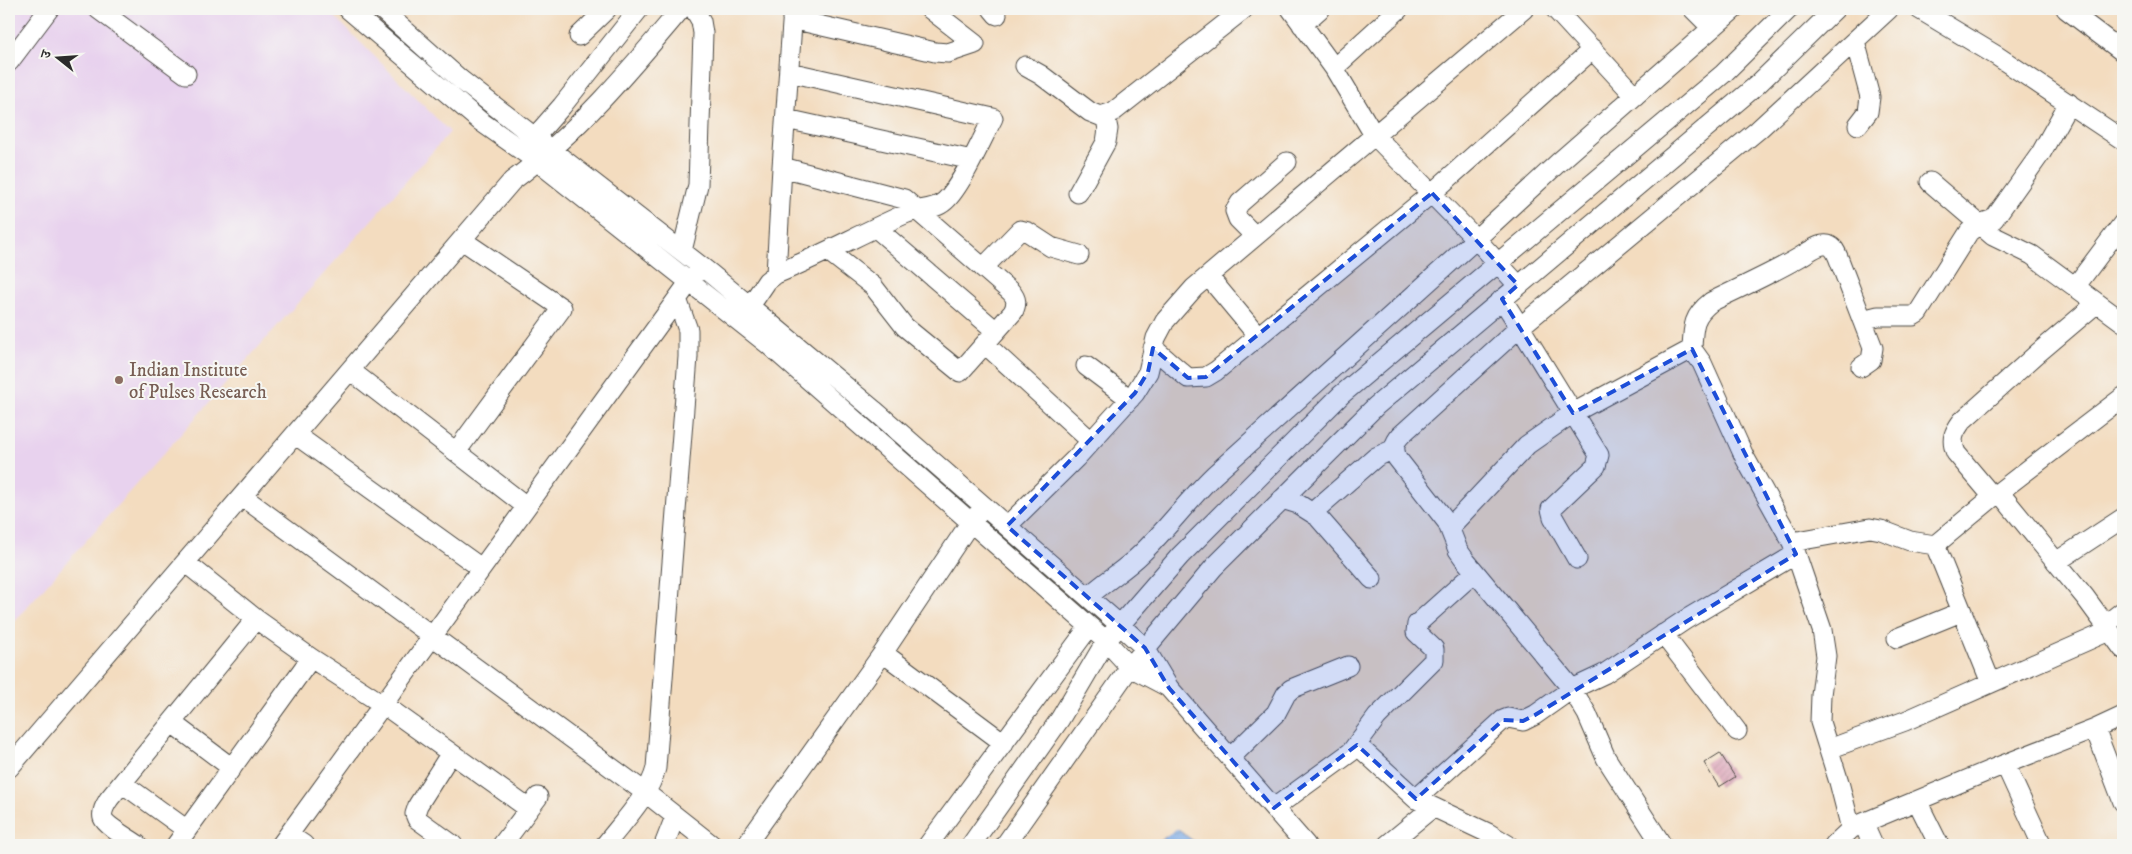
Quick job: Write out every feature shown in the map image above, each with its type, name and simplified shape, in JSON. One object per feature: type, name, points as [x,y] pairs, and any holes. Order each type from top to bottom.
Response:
[{"type":"street","points":[[9,62],[49,9]]},
{"type":"street","points":[[98,9],[186,74]]},
{"type":"street","points":[[348,9],[480,121],[536,150],[682,251],[874,410],[1007,526],[1145,648],[1168,688],[1306,845]]},
{"type":"street","points":[[381,9],[536,150],[690,282],[769,345],[1106,641],[1130,667],[1168,688]]},
{"type":"street","points":[[579,36],[607,9]]},
{"type":"street","points":[[9,768],[512,181],[536,150],[562,106],[639,9]]},
{"type":"street","points":[[536,150],[587,117],[681,9]]},
{"type":"street","points":[[682,251],[698,185],[703,33],[701,21],[694,9]]},
{"type":"street","points":[[776,274],[793,14],[935,52],[948,53],[975,44],[930,9]]},
{"type":"street","points":[[1025,66],[1041,75],[1090,112],[1100,116],[1105,115],[1113,112],[1244,9]]},
{"type":"street","points":[[1291,9],[1334,68],[1374,135],[1432,193],[1518,285]]},
{"type":"street","points":[[1302,25],[1320,9]]},
{"type":"street","points":[[1334,68],[1399,9]]},
{"type":"street","points":[[1007,526],[1130,399],[1148,372],[1153,348],[1165,320],[1194,288],[1524,9]]},
{"type":"street","points":[[1555,9],[1635,96]]},
{"type":"street","points":[[1693,9],[1712,28]]},
{"type":"street","points":[[1088,597],[1139,556],[1208,481],[1734,9]]},
{"type":"street","points":[[971,845],[1060,719],[1106,641],[1180,556],[1341,395],[1723,74],[1789,9]]},
{"type":"street","points":[[1005,845],[1145,648],[1214,567],[1282,498],[1376,406],[1757,85],[1835,9]]},
{"type":"street","points":[[1656,843],[1606,758],[1587,714],[1572,689],[1458,550],[1450,527],[1397,458],[1394,449],[1395,441],[1520,328],[1758,130],[1889,9]]},
{"type":"street","points":[[1919,9],[2069,103],[2123,140]]},
{"type":"street","points":[[2068,9],[2123,52]]},
{"type":"street","points":[[1855,41],[1870,97],[1868,112],[1858,125]]},
{"type":"street","points":[[1153,348],[1181,374],[1188,378],[1198,379],[1216,371],[1432,193],[1593,49]]},
{"type":"street","points":[[750,306],[767,281],[776,274],[917,210],[936,207],[944,202],[951,195],[972,160],[993,118],[789,72]]},
{"type":"street","points":[[1862,320],[1878,316],[1913,316],[1918,313],[1969,232],[1979,224],[1994,219],[2041,153],[2069,103]]},
{"type":"street","points":[[1078,193],[1106,142],[1108,129],[1105,115]]},
{"type":"street","points":[[786,120],[972,160]]},
{"type":"street","points":[[1256,236],[1238,219],[1235,211],[1240,203],[1287,162]]},
{"type":"street","points":[[782,167],[899,196],[1015,297],[1016,302],[1013,312],[960,372],[905,327],[873,286],[828,251]]},
{"type":"street","points":[[1930,182],[2002,242],[2032,255],[2123,322]]},
{"type":"street","points":[[2075,287],[2123,223]]},
{"type":"street","points":[[876,228],[991,337],[1091,441]]},
{"type":"street","points":[[983,268],[1020,230],[1028,232],[1051,247],[1079,255]]},
{"type":"street","points":[[456,452],[562,308],[462,240]]},
{"type":"street","points":[[1861,368],[1872,360],[1873,348],[1838,257],[1833,248],[1828,245],[1821,246],[1707,305],[1697,316],[1694,324],[1692,349],[1702,363],[1714,387],[1745,458],[1794,548],[1825,642],[1826,656],[1820,712],[1822,731],[1857,826],[1873,845]]},
{"type":"street","points":[[291,842],[384,705],[481,568],[701,266]]},
{"type":"street","points":[[1208,276],[1258,336]]},
{"type":"street","points":[[605,845],[646,793],[654,778],[656,768],[688,357],[688,330],[677,299]]},
{"type":"street","points":[[1502,299],[1599,455],[1596,466],[1551,509],[1553,517],[1577,559]]},
{"type":"street","points":[[2097,303],[1962,420],[1953,435],[1952,445],[1956,453],[1996,494],[2056,562],[2123,649]]},
{"type":"street","points":[[1450,527],[1527,445],[1573,413],[1692,349]]},
{"type":"street","points":[[1086,366],[1130,399]]},
{"type":"street","points":[[351,371],[526,506]]},
{"type":"street","points":[[1416,799],[1503,720],[1508,718],[1518,721],[1529,718],[1572,689],[1604,674],[1794,548],[1870,528],[1910,541],[1935,545],[1996,494],[2123,397]]},
{"type":"street","points":[[296,435],[481,568]]},
{"type":"street","points":[[1313,512],[1376,457],[1394,449]]},
{"type":"street","points":[[243,497],[646,793],[712,845]]},
{"type":"street","points":[[1282,498],[1313,512],[1372,579]]},
{"type":"street","points":[[746,845],[883,653],[970,523],[985,507]]},
{"type":"street","points":[[2056,562],[2123,518]]},
{"type":"street","points":[[1935,545],[1990,683]]},
{"type":"street","points":[[186,563],[256,619],[311,658],[384,705],[451,753],[534,803],[502,845]]},
{"type":"street","points":[[1274,808],[1334,765],[1357,744],[1377,717],[1434,660],[1434,649],[1416,632],[1419,620],[1475,572]]},
{"type":"street","points":[[1829,749],[1905,721],[1990,683],[2107,628],[2123,611]]},
{"type":"street","points":[[1897,638],[1961,612]]},
{"type":"street","points":[[138,845],[108,824],[103,818],[103,811],[109,799],[256,619]]},
{"type":"street","points":[[928,845],[1089,627]]},
{"type":"street","points":[[1663,634],[1737,731]]},
{"type":"street","points":[[883,653],[1004,743]]},
{"type":"street","points":[[122,783],[181,838],[311,658]]},
{"type":"street","points":[[1230,758],[1276,713],[1286,694],[1291,689],[1348,666]]},
{"type":"street","points":[[1834,845],[1857,826],[2123,716]]},
{"type":"street","points":[[172,723],[232,768]]},
{"type":"street","points":[[2095,729],[2123,802]]},
{"type":"street","points":[[1357,744],[1416,799],[1488,833],[1508,845]]},
{"type":"street","points":[[451,753],[418,805],[415,814],[417,820],[453,845]]},
{"type":"street","points":[[2005,764],[2042,845]]},
{"type":"street","points":[[1917,802],[1939,845]]},
{"type":"street","points":[[1387,845],[1432,808]]},
{"type":"street","points":[[664,845],[675,817]]},
{"type":"highlighted area","points":[[1432,193],[1518,285],[1502,299],[1573,413],[1692,349],[1796,554],[1535,715],[1523,721],[1503,720],[1416,799],[1357,745],[1274,808],[1169,688],[1145,648],[1007,526],[1135,393],[1148,372],[1153,348],[1188,378],[1206,377]]},
{"type":"shaded area","name":"Indian Institute of Pulses Research","points":[[9,9],[327,9],[450,132],[9,627]]},
{"type":"water","points":[[1177,829],[1199,845],[1154,845]]},
{"type":"building","points":[[1720,753],[1735,777],[1719,787],[1704,763]]},
{"type":"place","name":"Indian Institute of Pulses Research","points":[[119,380]]}]
